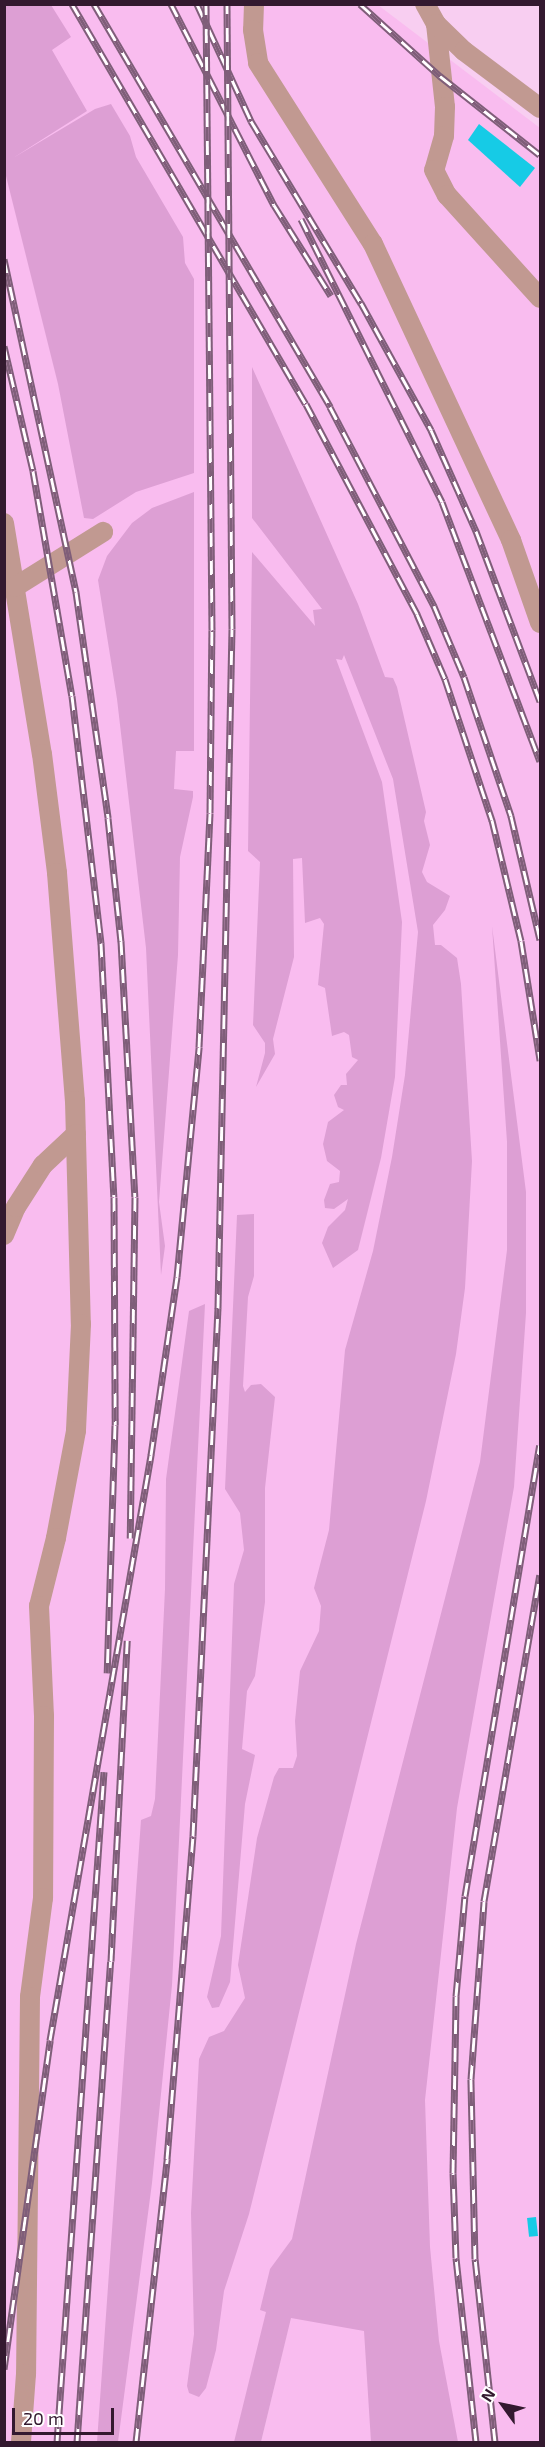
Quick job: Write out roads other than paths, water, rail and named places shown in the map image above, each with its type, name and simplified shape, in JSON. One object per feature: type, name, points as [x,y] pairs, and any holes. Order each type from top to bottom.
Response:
[{"type":"lane","points":[[254,4],[253,30],[258,63],[373,244],[511,540],[540,623]]},
{"type":"lane","points":[[425,4],[436,24],[464,51],[540,108]]},
{"type":"lane","points":[[436,24],[445,107],[444,136],[434,171],[465,216],[540,298]]},
{"type":"lane","points":[[4,523],[57,873],[76,1134],[81,1324],[76,1431],[56,1538],[39,1605],[44,1716],[43,1898],[30,1997],[26,2374],[21,2442]]},
{"type":"lane","points":[[15,587],[103,532]]},
{"type":"lane","points":[[4,1235],[16,1207],[44,1166],[76,1134]]},
{"type":"railway","points":[[72,4],[306,404],[417,614],[445,679],[492,820],[521,941],[540,1060]]},
{"type":"railway","points":[[94,4],[330,407],[434,606],[464,677],[511,816],[540,940]]},
{"type":"railway","points":[[171,4],[274,205],[331,296]]},
{"type":"railway","points":[[197,4],[251,121],[361,303],[431,430],[476,531],[540,701]]},
{"type":"railway","points":[[4,2369],[50,2040],[151,1455],[177,1277],[199,1047],[210,813],[212,630],[206,4]]},
{"type":"railway","points":[[136,2442],[167,2159],[193,1836],[218,1308],[232,629],[227,4]]},
{"type":"railway","points":[[360,4],[440,76],[540,155]]},
{"type":"railway","points":[[301,219],[442,502],[540,761]]},
{"type":"railway","points":[[4,259],[76,592],[108,818],[121,941],[135,1197],[130,1538]]},
{"type":"railway","points":[[4,346],[33,471],[72,696],[101,943],[114,1197],[115,1425],[107,1673]]},
{"type":"railway","points":[[476,2442],[456,2258],[453,2173],[456,1996],[465,1896],[540,1445]]},
{"type":"railway","points":[[495,2442],[475,2259],[471,2079],[484,1901],[540,1575]]},
{"type":"railway","points":[[77,2442],[111,1961],[127,1640]]},
{"type":"railway","points":[[57,2442],[104,1772]]}]
